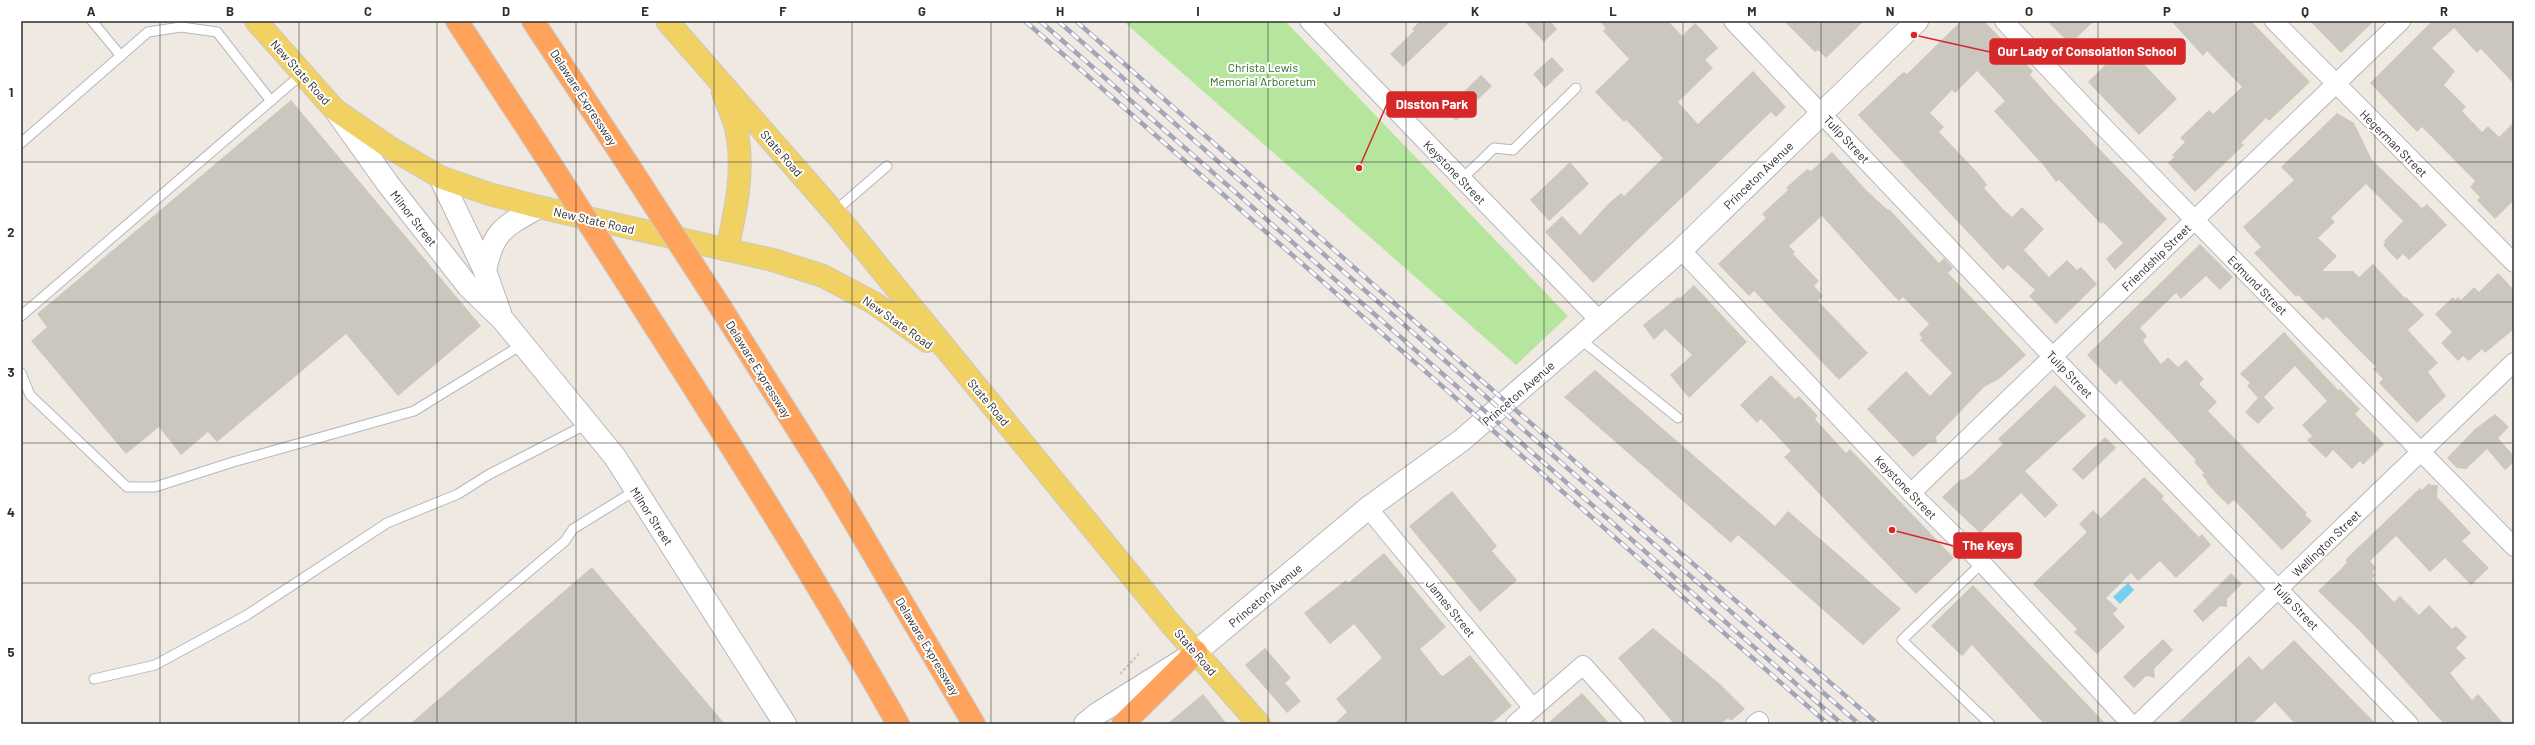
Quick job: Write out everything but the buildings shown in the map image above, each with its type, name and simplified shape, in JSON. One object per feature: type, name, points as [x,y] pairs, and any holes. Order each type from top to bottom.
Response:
[{"type":"highway","points":[[457,21],[752,478],[850,638],[898,724]]},
{"type":"highway","name":"Delaware Expressway","points":[[533,21],[721,308],[832,484],[973,722]]},
{"type":"highway","points":[[1123,724],[1196,652]]},
{"type":"main road","name":"New State Road","points":[[256,21],[334,109],[389,147],[440,177],[489,194],[539,207],[773,260],[823,276],[892,315],[916,332],[962,370]]},
{"type":"main road","name":"State Road","points":[[667,21],[834,212],[962,370],[1196,652],[1259,724]]},
{"type":"main road","name":"Princeton Avenue","points":[[1085,724],[1097,714],[1196,652],[1368,508],[1462,440],[1601,322],[1681,250],[1918,21]]},
{"type":"main road","name":"State Road","points":[[718,80],[736,128],[740,167],[739,198],[727,250]]},
{"type":"main road","name":"Milnor Street","points":[[334,109],[388,184],[463,280],[503,320],[589,423],[615,457],[785,724]]},
{"type":"main road","name":"Milnor Street","points":[[440,177],[485,271],[503,320]]},
{"type":"main road","points":[[485,271],[489,250],[499,233],[508,225],[539,207]]},
{"type":"street","name":"Keystone Street","points":[[1310,21],[1601,322]]},
{"type":"street","name":"Tulip Street","points":[[1733,21],[1823,113],[2052,356],[2410,724]]},
{"type":"street","name":"Edmund Street","points":[[2004,21],[2195,221],[2422,450],[2514,547]]},
{"type":"street","name":"Hegerman Street","points":[[2274,21],[2514,263]]},
{"type":"street","name":"Friendship Street","points":[[1911,493],[2401,21]]},
{"type":"street","name":"Keystone Street","points":[[1681,250],[1911,493],[1982,563],[2131,724]]},
{"type":"street","name":"Wellington Street","points":[[2138,724],[2514,362]]},
{"type":"street","name":"James Street","points":[[1368,508],[1533,708]]},
{"type":"street","points":[[1515,724],[1583,664],[1636,724]]},
{"type":"lane","points":[[92,21],[121,56]]},
{"type":"lane","points":[[21,143],[148,32],[181,27],[217,32],[271,101]]},
{"type":"lane","points":[[21,316],[302,74]]},
{"type":"lane","points":[[1462,179],[1494,148],[1513,150],[1576,88]]},
{"type":"lane","points":[[834,212],[887,166]]},
{"type":"lane","points":[[1580,340],[1678,418]]},
{"type":"lane","points":[[21,373],[30,395],[127,487],[155,487],[233,462],[414,411],[523,344]]},
{"type":"lane","points":[[94,679],[155,665],[247,615],[388,523],[458,494],[488,475],[589,423]]},
{"type":"lane","points":[[348,724],[565,541],[573,529],[636,490]]},
{"type":"lane","points":[[1982,563],[1902,640],[1990,724]]},
{"type":"green space","name":"Christa Lewis Memorial Arboretum","points":[[1123,21],[1285,21],[1568,316],[1516,365]]},
{"type":"water","points":[[2128,583],[2134,590],[2120,604],[2113,597]]},
{"type":"railway","points":[[1025,21],[1828,724]]},
{"type":"railway","points":[[1040,21],[1842,724]]},
{"type":"railway","points":[[1058,21],[1859,724]]},
{"type":"railway","points":[[1076,21],[1481,380],[1878,724]]},
{"type":"place","name":"Our Lady of Consolation School","points":[[1914,35]]},
{"type":"place","name":"Disston Park","points":[[1359,168]]},
{"type":"place","name":"The Keys","points":[[1892,530]]}]
